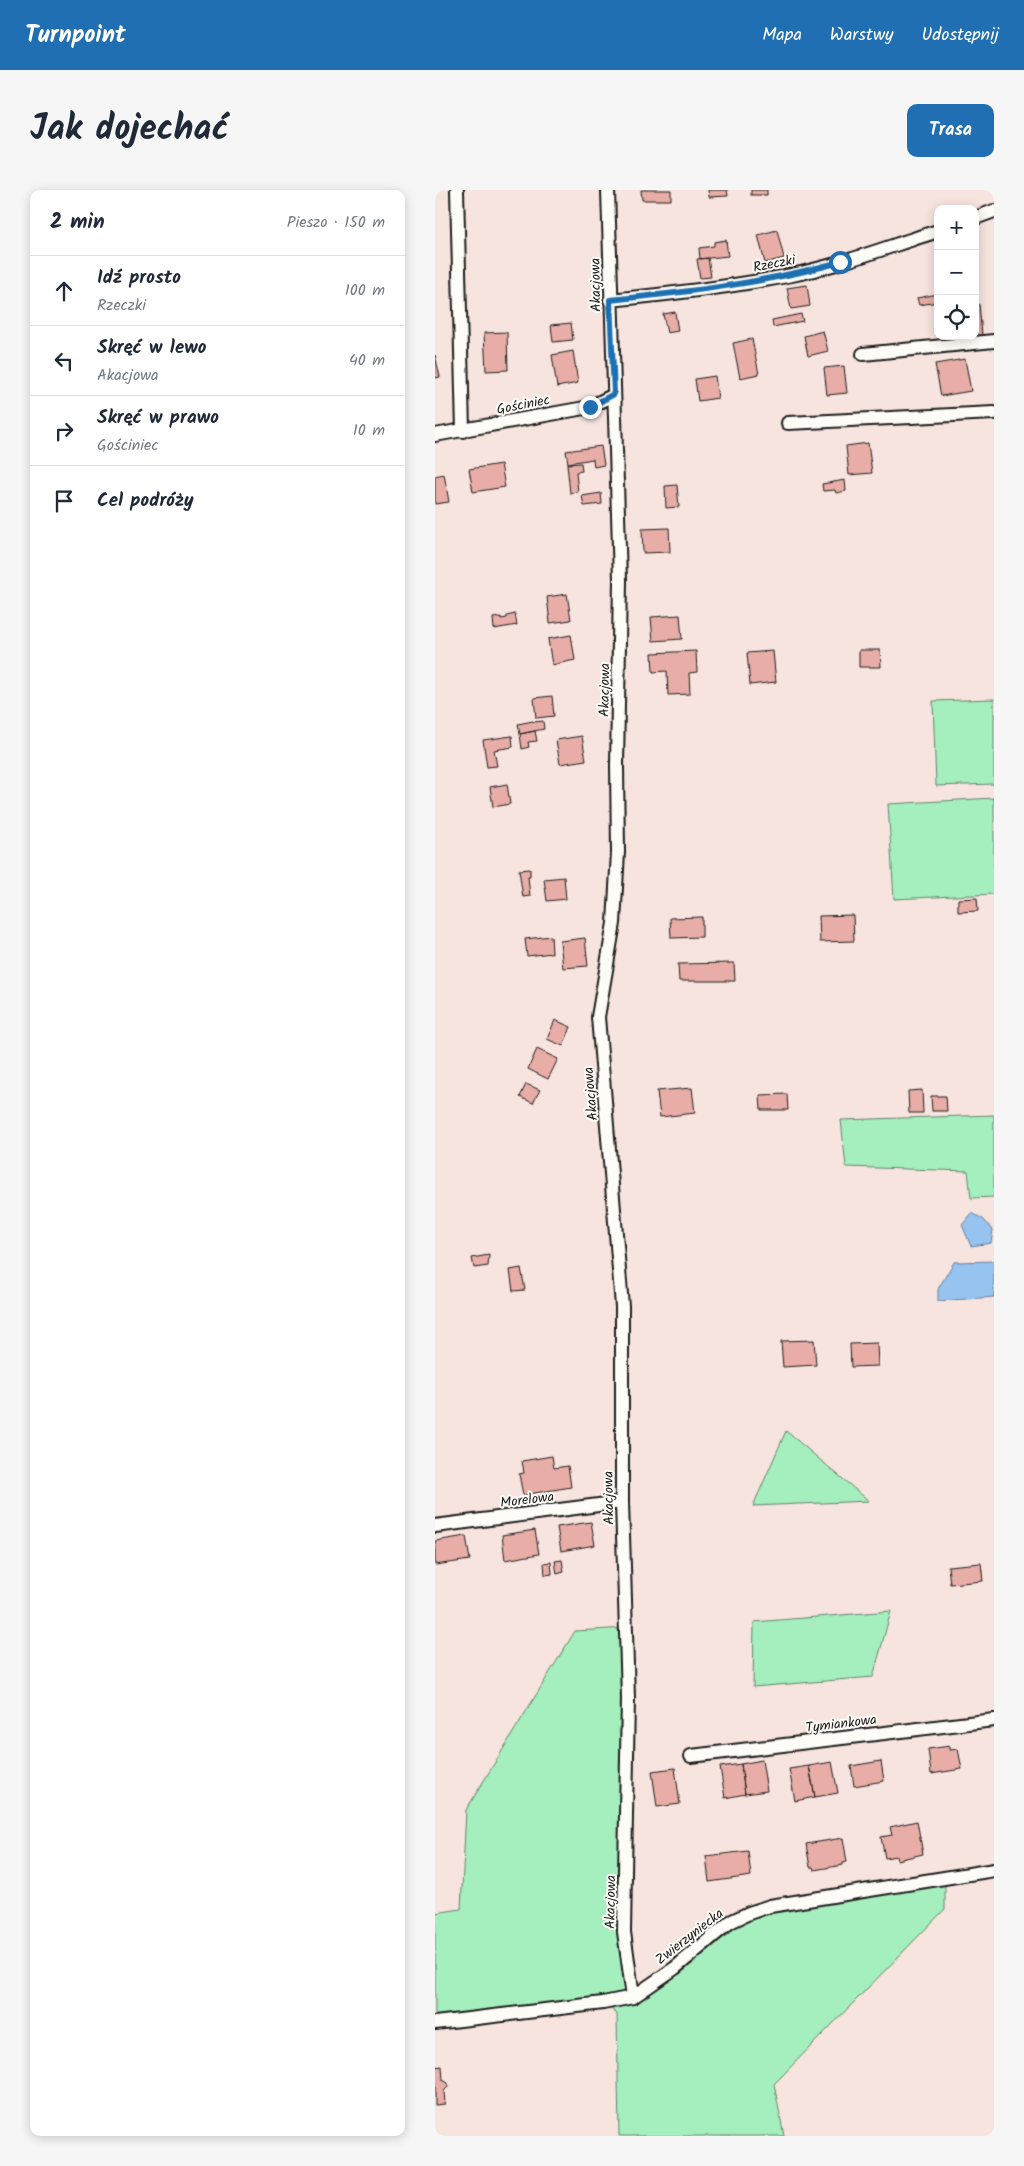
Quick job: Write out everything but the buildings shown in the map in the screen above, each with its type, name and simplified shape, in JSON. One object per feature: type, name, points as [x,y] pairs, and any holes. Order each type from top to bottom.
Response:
[{"type":"street","points":[[457,190],[463,431]]},
{"type":"street","name":"Akacjowa","points":[[608,190],[610,300],[621,580],[618,852],[614,923],[598,1017],[622,1306],[622,1502],[628,1698],[624,1932],[633,1997]]},
{"type":"street","points":[[979,216],[994,210]]},
{"type":"street","name":"Rzeczki","points":[[610,300],[677,293],[793,275],[934,232]]},
{"type":"street","points":[[863,354],[994,341]]},
{"type":"street","name":"Gościniec","points":[[435,436],[590,407],[614,394]]},
{"type":"street","points":[[788,423],[994,414]]},
{"type":"street","name":"Morelowa","points":[[435,1526],[622,1502]]},
{"type":"street","name":"Tymiankowa","points":[[691,1756],[994,1720]]},
{"type":"street","name":"Zwierzyniecka","points":[[435,2023],[603,2003],[633,1997],[675,1968],[730,1922],[749,1913],[770,1906],[994,1870]]},
{"type":"green space","points":[[994,699],[994,784],[936,786],[933,701]]},
{"type":"green space","points":[[994,798],[994,894],[894,899],[888,804]]},
{"type":"green space","points":[[994,1115],[994,1197],[971,1198],[968,1171],[846,1167],[841,1120]]},
{"type":"green space","points":[[786,1431],[869,1501],[753,1506]]},
{"type":"green space","points":[[891,1611],[873,1677],[753,1687],[754,1622]]},
{"type":"green space","points":[[627,1628],[624,1932],[633,1996],[749,1913],[945,1877],[945,1909],[774,2084],[784,2136],[619,2136],[617,2014],[603,2003],[435,2023],[435,1913],[461,1909],[466,1810],[575,1631]]},
{"type":"water","points":[[972,1213],[983,1219],[993,1230],[991,1243],[971,1246],[962,1225]]},
{"type":"water","points":[[994,1261],[994,1297],[938,1301],[938,1289],[954,1262]]},
{"type":"route","points":[[590,407],[614,394],[610,300],[746,283],[793,275],[840,262]]}]
